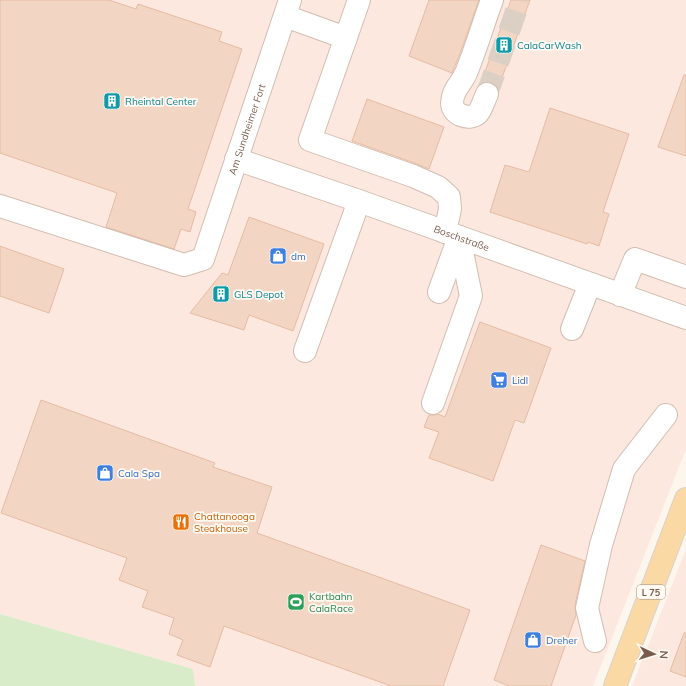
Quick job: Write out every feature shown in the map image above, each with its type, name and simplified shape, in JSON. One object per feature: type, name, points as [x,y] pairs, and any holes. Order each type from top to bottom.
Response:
[{"type":"main road","name":"L 75","points":[[615,686],[686,499]]},
{"type":"street","points":[[359,0],[310,140],[413,176],[438,187],[449,197],[452,234],[471,296],[433,403]]},
{"type":"street","points":[[487,94],[479,112],[475,116],[466,117],[457,113],[452,105],[455,89],[465,74],[492,0]]},
{"type":"street","points":[[287,8],[346,38]]},
{"type":"street","name":"Am Sundheimer Fort","points":[[0,206],[184,265],[203,259],[287,8]]},
{"type":"street","name":"Boschstraße","points":[[236,160],[359,201],[686,318]]},
{"type":"street","points":[[304,351],[359,201]]},
{"type":"street","points":[[439,292],[452,234]]},
{"type":"street","points":[[620,295],[635,259],[686,277]]},
{"type":"street","points":[[572,329],[590,284]]},
{"type":"street","points":[[595,641],[587,608],[601,545],[624,469],[666,415]]},
{"type":"shaded area","points":[[0,0],[686,0],[686,449],[593,686],[195,686],[193,669],[0,614]]},
{"type":"shaded area","points":[[686,549],[686,686],[632,686],[659,618]]},
{"type":"green space","points":[[0,614],[193,669],[195,686],[0,686]]},
{"type":"building","name":"Rheintal Center","points":[[0,0],[109,0],[136,9],[138,4],[222,32],[219,41],[242,49],[188,209],[196,212],[190,232],[181,229],[174,249],[106,227],[117,193],[0,153]]},
{"type":"building","points":[[429,0],[479,0],[452,73],[409,56]]},
{"type":"building","name":"CalaCarWash","points":[[511,0],[530,0],[498,89],[492,83],[481,83]]},
{"type":"building","points":[[684,75],[686,75],[686,156],[658,147]]},
{"type":"building","points":[[367,99],[444,127],[429,169],[352,141]]},
{"type":"building","points":[[550,108],[629,134],[603,212],[609,214],[599,246],[588,242],[587,244],[490,212],[505,165],[529,172]]},
{"type":"building","points":[[249,217],[324,244],[293,331],[249,315],[244,330],[190,313],[222,273],[228,275]]},
{"type":"building","points":[[0,246],[64,269],[49,313],[0,296]]},
{"type":"building","name":"Lidl","points":[[480,322],[551,348],[524,423],[515,420],[493,481],[429,458],[439,432],[424,427],[429,415],[438,414],[445,417]]},
{"type":"building","points":[[41,400],[215,463],[213,467],[272,487],[257,533],[470,610],[443,686],[391,686],[224,626],[210,667],[177,655],[183,640],[169,634],[174,618],[142,607],[148,591],[119,580],[127,558],[1,513]]},
{"type":"building","points":[[541,545],[585,561],[575,605],[576,615],[551,686],[509,686],[494,680]]},
{"type":"building","points":[[684,633],[686,633],[686,677],[670,671]]},
{"type":"tunnel","points":[[487,94],[520,0]]},
{"type":"place","name":"CalaCarWash","points":[[504,45]]},
{"type":"place","name":"Rheintal Center","points":[[112,101]]},
{"type":"place","name":"dm","points":[[278,256]]},
{"type":"place","name":"GLS Depot","points":[[221,294]]},
{"type":"place","name":"Lidl","points":[[499,380]]},
{"type":"place","name":"Cala Spa","points":[[105,473]]},
{"type":"place","name":"Chattanooga Steakhouse","points":[[181,522]]},
{"type":"place","name":"Kartbahn CalaRace","points":[[296,602]]},
{"type":"place","name":"Dreher","points":[[533,640]]}]
